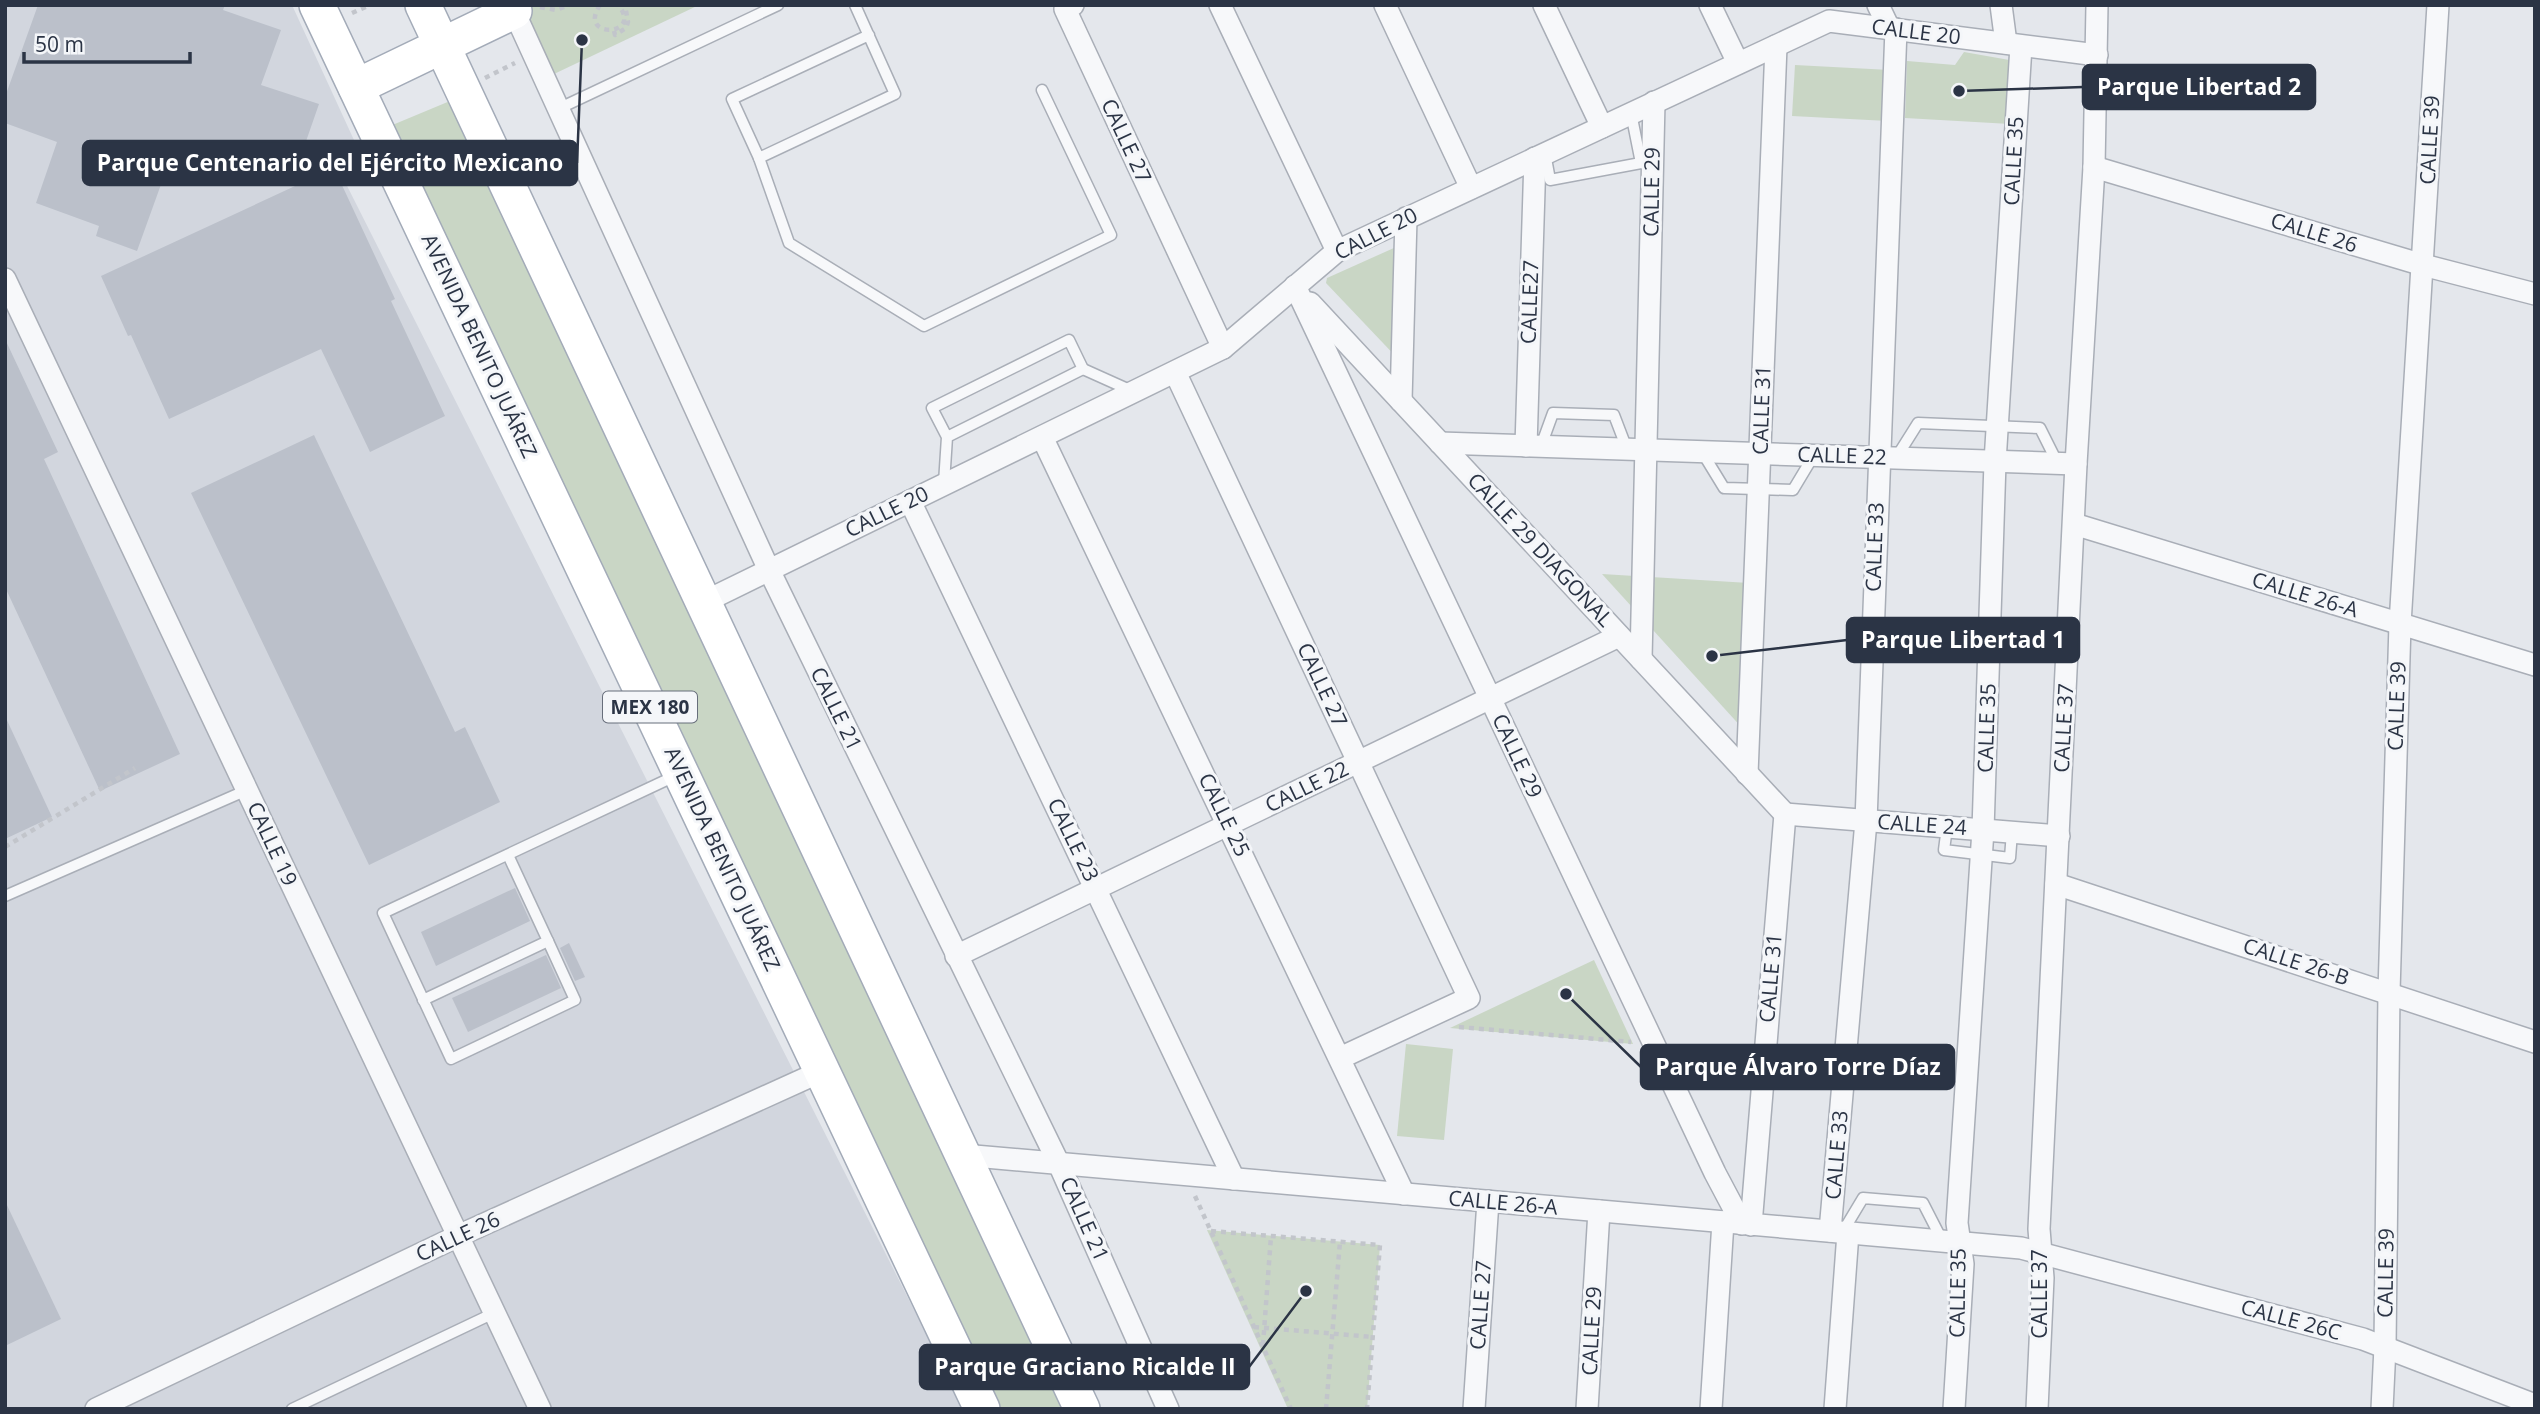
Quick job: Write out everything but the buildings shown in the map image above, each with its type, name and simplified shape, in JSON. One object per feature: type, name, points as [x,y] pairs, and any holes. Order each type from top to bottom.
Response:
[{"type":"main road","points":[[423,5],[1082,1409]]},
{"type":"main road","points":[[356,87],[522,8]]},
{"type":"main road","name":"AVENIDA BENITO JUÁREZ","points":[[330,11],[356,87],[982,1409]]},
{"type":"street","points":[[1220,5],[1336,250]]},
{"type":"street","points":[[1385,5],[1471,188]]},
{"type":"street","points":[[1544,5],[1602,127]]},
{"type":"street","points":[[1710,5],[1738,64]]},
{"type":"street","points":[[1878,5],[1892,29]]},
{"type":"street","name":"CALLE 35","points":[[1954,1409],[1963,1264],[1953,1236],[1982,855],[2013,44],[2001,5]]},
{"type":"street","name":"CALLE 37","points":[[2037,1409],[2043,1278],[2039,1229],[2074,524],[2067,464],[2094,167],[2097,5]]},
{"type":"street","name":"CALLE 39","points":[[2382,1409],[2389,992],[2400,624],[2438,5]]},
{"type":"street","name":"CALLE 27","points":[[1069,7],[1223,348]]},
{"type":"street","name":"CALLE 21","points":[[522,8],[560,108],[769,570],[1059,1164],[1168,1409]]},
{"type":"street","name":"CALLE 20","points":[[704,601],[1223,348],[1336,250],[1829,21],[2097,55]]},
{"type":"street","name":"CALLE 33","points":[[1835,1409],[1840,1232],[1887,458],[1892,29]]},
{"type":"street","name":"CALLE 31","points":[[1748,774],[1776,46]]},
{"type":"street","name":"CALLE 29","points":[[1641,659],[1637,450],[1654,102]]},
{"type":"street","name":"CALLE27","points":[[1534,446],[1540,156]]},
{"type":"street","name":"CALLE 26","points":[[2094,167],[2423,265],[2535,294]]},
{"type":"street","points":[[1401,401],[1406,218]]},
{"type":"street","name":"CALLE 19","points":[[5,279],[540,1409]]},
{"type":"street","name":"CALLE 29","points":[[1295,286],[1739,1224]]},
{"type":"street","name":"CALLE 29 DIAGONAL","points":[[1295,286],[1785,814]]},
{"type":"street","name":"CALLE 27","points":[[1175,372],[1469,998],[1340,1058]]},
{"type":"street","name":"CALLE 25","points":[[1042,437],[1404,1194]]},
{"type":"street","name":"CALLE 22","points":[[1440,443],[2067,464]]},
{"type":"street","name":"CALLE 23","points":[[911,501],[1234,1179]]},
{"type":"street","name":"CALLE 26-A","points":[[2074,524],[2535,665]]},
{"type":"street","name":"CALLE 22","points":[[956,956],[1619,636]]},
{"type":"street","name":"CALLE 31","points":[[1711,1409],[1739,1224],[1785,814]]},
{"type":"street","name":"CALLE 24","points":[[1785,814],[2059,836]]},
{"type":"street","name":"CALLE 26-B","points":[[2056,884],[2535,1042]]},
{"type":"street","name":"CALLE 26","points":[[96,1409],[458,1236],[822,1071]]},
{"type":"street","name":"CALLE 26-A","points":[[963,1155],[1739,1224],[1840,1232],[1953,1236],[2041,1254]]},
{"type":"street","name":"CALLE 27","points":[[1474,1409],[1488,1201]]},
{"type":"street","name":"CALLE 29","points":[[1587,1409],[1599,1211]]},
{"type":"street","name":"CALLE 26C","points":[[2041,1254],[2364,1339],[2535,1405]]},
{"type":"lane","points":[[560,108],[778,5]]},
{"type":"lane","points":[[759,158],[895,94],[855,5]]},
{"type":"lane","points":[[869,35],[732,99],[759,158],[789,243],[924,326],[1111,235],[1042,90]]},
{"type":"lane","points":[[1540,156],[1550,180],[1641,163],[1631,113]]},
{"type":"lane","points":[[943,485],[947,437],[932,408],[1056,346],[1069,340],[1083,369],[1124,390],[1134,392]]},
{"type":"lane","points":[[947,437],[1083,369]]},
{"type":"lane","points":[[1534,446],[1553,413],[1614,415],[1637,450]]},
{"type":"lane","points":[[1887,458],[1918,423],[2040,428],[2067,464]]},
{"type":"lane","points":[[1702,452],[1724,488],[1793,490],[1814,455]]},
{"type":"lane","points":[[508,855],[575,1000],[451,1059],[383,914],[681,773]]},
{"type":"lane","points":[[5,896],[247,790]]},
{"type":"lane","points":[[1947,827],[1944,850],[2010,858],[2012,832]]},
{"type":"lane","points":[[423,1000],[548,941]]},
{"type":"lane","points":[[1840,1232],[1863,1198],[1923,1203],[1953,1236]]},
{"type":"lane","points":[[292,1409],[494,1313]]},
{"type":"path","points":[[330,11],[370,5]]},
{"type":"path","points":[[522,8],[556,10],[569,5]]},
{"type":"path","points":[[600,5],[595,13],[596,22],[605,30],[614,30],[624,21],[623,12],[618,5]]},
{"type":"path","points":[[614,30],[615,35],[626,27],[629,16],[625,5]]},
{"type":"path","points":[[481,80],[522,60]]},
{"type":"path","points":[[5,846],[135,768]]},
{"type":"path","points":[[1456,1027],[1639,1043]]},
{"type":"path","points":[[1193,1192],[1291,1409]]},
{"type":"path","points":[[1211,1231],[1380,1245],[1367,1409]]},
{"type":"path","points":[[1262,1346],[1270,1236]]},
{"type":"path","points":[[1326,1409],[1340,1242]]},
{"type":"path","points":[[1254,1327],[1373,1338]]},
{"type":"shaded area","points":[[5,5],[292,5],[359,151],[335,162],[964,1409],[5,1409]]},
{"type":"green space","points":[[521,5],[699,5],[554,74]]},
{"type":"green space","points":[[1964,52],[2015,61],[2010,124],[1905,118],[1907,61],[1955,65]]},
{"type":"green space","points":[[1795,65],[1890,70],[1888,121],[1792,116]]},
{"type":"green space","points":[[450,101],[1069,1409],[998,1409],[390,126]]},
{"type":"green space","points":[[1405,243],[1402,363],[1326,283],[1327,278]]},
{"type":"green space","points":[[1602,574],[1749,583],[1744,730]]},
{"type":"green space","points":[[1594,960],[1633,1044],[1450,1028]]},
{"type":"green space","points":[[1406,1044],[1453,1049],[1444,1140],[1397,1136]]},
{"type":"green space","points":[[1207,1230],[1380,1245],[1367,1409],[1288,1409]]},
{"type":"place","name":"Parque Centenario del Ejército Mexicano","points":[[582,40]]},
{"type":"place","name":"Parque Libertad 2","points":[[1959,91]]},
{"type":"place","name":"Parque Libertad 1","points":[[1712,656]]},
{"type":"place","name":"Parque Álvaro Torre Díaz","points":[[1566,994]]},
{"type":"place","name":"Parque Graciano Ricalde II","points":[[1306,1291]]}]
